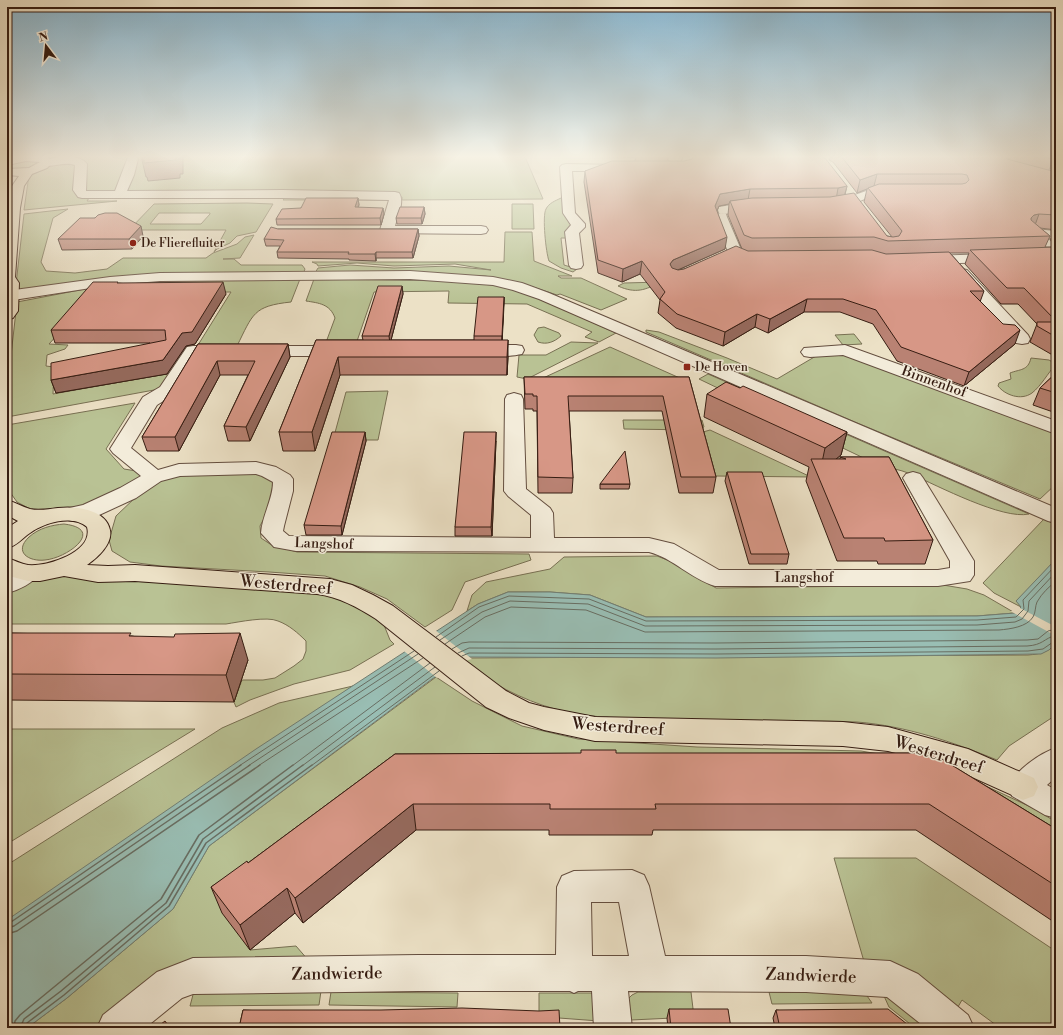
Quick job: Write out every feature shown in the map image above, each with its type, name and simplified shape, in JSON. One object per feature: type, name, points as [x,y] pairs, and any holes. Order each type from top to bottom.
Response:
[{"type":"main road","points":[[7,315],[10,311],[9,296],[12,283],[7,278],[15,204]]},
{"type":"main road","points":[[7,507],[26,516],[46,518],[73,514],[84,516],[93,520],[98,526],[99,534],[96,542],[90,551],[78,560],[51,571],[17,570]]},
{"type":"main road","points":[[8,536],[46,518]]},
{"type":"main road","name":"Westerdreef","points":[[90,551],[134,573]]},
{"type":"main road","name":"Westerdreef","points":[[63,567],[75,571],[124,574],[134,573],[317,586],[341,591],[383,612],[497,700],[529,714],[565,724],[594,729],[843,734],[888,739],[958,758],[1024,786]]},
{"type":"street","points":[[387,230],[395,204]]},
{"type":"street","points":[[568,204],[570,216],[578,224],[578,227],[572,232],[576,265]]},
{"type":"street","points":[[816,205],[839,204]]},
{"type":"street","points":[[859,204],[864,211]]},
{"type":"street","points":[[735,252],[722,214],[748,206],[772,206]]},
{"type":"street","points":[[372,230],[481,230]]},
{"type":"street","points":[[1056,235],[1034,233],[1056,252]]},
{"type":"street","points":[[914,257],[945,260],[1056,256]]},
{"type":"street","points":[[945,260],[1022,339]]},
{"type":"street","points":[[9,296],[110,281],[160,277],[410,276],[471,278],[511,285],[544,296],[1056,516]]},
{"type":"street","points":[[154,477],[120,449],[150,401],[167,391],[193,351],[357,350]]},
{"type":"street","points":[[466,350],[516,350]]},
{"type":"street","name":"Binnenhof","points":[[810,352],[845,350],[1056,428]]},
{"type":"street","points":[[514,399],[515,491],[542,513],[543,544]]},
{"type":"street","name":"Langshof","points":[[73,514],[89,511],[128,493],[154,477],[178,470],[236,467],[256,468],[269,471],[283,479],[284,485],[272,522],[272,533],[282,542],[296,544],[404,546],[543,544],[649,545],[666,549],[715,578],[938,578],[962,575],[962,561],[913,478]]},
{"type":"street","name":"Langshof","points":[[98,526],[127,498],[128,493]]},
{"type":"street","points":[[7,585],[17,570]]},
{"type":"street","points":[[1024,786],[1056,760]]},
{"type":"street","name":"Westerdreef","points":[[1024,786],[1056,805]]},
{"type":"street","points":[[574,974],[574,887],[632,886],[651,974]]},
{"type":"street","name":"Zandwierde","points":[[116,1028],[170,985],[192,976],[411,973],[806,974],[890,979],[906,987],[955,1028]]},
{"type":"street","points":[[609,974],[613,1028]]},
{"type":"green space","points":[[25,204],[83,204],[24,210]]},
{"type":"green space","points":[[154,204],[273,204],[256,232],[237,236],[230,243],[214,252],[226,230],[129,230]],"holes":[[[159,213],[210,214],[201,224],[150,224]]]},
{"type":"green space","points":[[512,204],[533,204],[534,229],[512,229]]},
{"type":"green space","points":[[563,204],[572,223],[568,238],[561,238],[564,265],[577,269],[573,272],[561,268],[549,261],[544,226],[545,213],[549,205]]},
{"type":"green space","points":[[68,209],[53,218],[41,262],[46,271],[75,273],[107,269],[123,258],[206,258],[213,253],[237,244],[245,237],[254,235],[240,258],[223,259],[234,259],[241,265],[302,265],[305,269],[303,274],[184,274],[15,293],[24,214]]},
{"type":"green space","points":[[505,232],[532,232],[534,261],[572,276],[558,276],[561,278],[581,278],[627,299],[601,310],[560,294],[557,295],[521,283],[485,276],[315,273],[318,268],[350,265],[394,268],[449,266],[491,270],[455,264],[394,266],[357,263],[318,266],[312,262],[504,262]]},
{"type":"green space","points":[[300,279],[291,302],[261,309],[251,319],[237,346],[198,345],[231,292],[96,293],[49,344],[68,345],[65,349],[47,355],[46,366],[54,367],[53,394],[171,373],[165,388],[7,417],[7,391],[17,302],[85,289],[153,281]]},
{"type":"green space","points":[[314,279],[455,281],[502,286],[540,299],[616,333],[599,342],[585,337],[592,332],[527,304],[448,303],[449,291],[374,292],[356,344],[325,345],[335,318],[333,313],[324,305],[306,301]]},
{"type":"green space","points":[[661,282],[640,290],[630,290],[618,286],[624,283]]},
{"type":"green space","points":[[544,327],[559,333],[561,336],[550,342],[538,342],[534,335],[538,328]]},
{"type":"green space","points":[[646,330],[659,332],[777,379],[816,356],[844,351],[1056,430],[1056,484],[1040,499],[855,422],[646,332]]},
{"type":"green space","points":[[854,334],[862,344],[843,345],[835,335]]},
{"type":"green space","points":[[571,342],[598,343],[527,379],[517,377],[519,355],[546,355]]},
{"type":"green space","points":[[610,347],[682,379],[541,379]]},
{"type":"green space","points":[[1031,358],[1049,360],[1056,364],[1032,393],[1023,397],[1018,397],[1005,392],[998,386],[999,383],[1011,379],[1010,373],[1026,367]]},
{"type":"green space","points":[[708,374],[1029,514],[1003,512],[987,507],[953,494],[911,474],[874,463],[699,379]]},
{"type":"green space","points":[[388,391],[378,440],[333,440],[346,392]]},
{"type":"green space","points":[[135,403],[106,449],[124,469],[149,473],[112,497],[80,509],[32,510],[17,502],[7,488],[7,425]]},
{"type":"green space","points":[[623,420],[702,420],[704,427],[698,430],[624,429]]},
{"type":"green space","points":[[710,430],[811,477],[715,476],[703,432]]},
{"type":"green space","points":[[260,473],[276,483],[272,503],[260,526],[261,538],[270,544],[297,552],[529,554],[531,560],[465,582],[452,610],[425,627],[387,599],[360,587],[325,576],[161,566],[130,562],[112,551],[109,540],[116,516],[138,495],[166,476]]},
{"type":"green space","points":[[1044,519],[1056,525],[1056,559],[1017,601],[1021,607],[994,593],[983,583]]},
{"type":"green space","points":[[64,524],[76,527],[82,531],[83,537],[72,549],[64,554],[45,560],[29,558],[25,555],[22,547],[24,542],[29,537],[37,531],[55,525]]},
{"type":"green space","points":[[657,556],[670,561],[716,588],[943,585],[967,589],[984,595],[1015,613],[977,616],[646,617],[590,595],[550,592],[508,592],[478,604],[467,611],[472,595],[486,582],[550,569],[564,557]]},
{"type":"green space","points":[[69,574],[129,581],[254,587],[302,591],[333,596],[360,608],[384,625],[390,640],[394,644],[350,670],[294,684],[250,700],[236,707],[234,702],[242,680],[263,680],[275,678],[303,659],[306,651],[306,641],[297,632],[282,623],[267,619],[226,624],[7,624],[7,588],[32,581]]},
{"type":"green space","points":[[1056,643],[1056,715],[1009,746],[997,760],[963,747],[911,731],[857,722],[627,718],[583,715],[555,709],[530,701],[483,677],[461,662],[467,658],[1028,655],[1044,652]]},
{"type":"green space","points":[[436,677],[472,701],[522,726],[578,739],[697,747],[861,751],[915,760],[958,773],[1033,808],[1056,822],[1056,858],[924,782],[399,780],[250,950],[296,946],[309,961],[172,968],[96,1028],[27,1028],[67,998],[173,909],[209,846]]},
{"type":"green space","points":[[353,686],[7,922],[7,865],[222,728],[279,703]]},
{"type":"green space","points":[[7,729],[195,729],[7,844]]},
{"type":"green space","points":[[834,858],[916,858],[1054,950],[1056,947],[1056,1028],[994,1028],[996,1025],[962,1000],[955,1012],[865,965]]},
{"type":"green space","points":[[194,991],[321,991],[319,1005],[190,1006]]},
{"type":"green space","points":[[331,992],[458,993],[457,1007],[329,1005]]},
{"type":"green space","points":[[638,992],[691,992],[694,1017],[631,1020],[628,999]]},
{"type":"green space","points":[[769,992],[865,993],[872,1003],[772,1004]]},
{"type":"green space","points":[[539,993],[591,993],[598,998],[599,1021],[559,1018],[539,1020]]},
{"type":"green space","points":[[887,995],[934,1028],[915,1028],[889,1007],[884,996]]},
{"type":"water","points":[[1056,559],[1056,643],[1049,650],[1041,654],[716,658],[469,657],[432,679],[209,846],[173,909],[67,998],[27,1028],[7,1028],[7,920],[256,749],[478,604],[508,592],[550,592],[590,595],[646,617],[977,616],[1015,613],[1021,607],[1016,601]]},
{"type":"pier","points":[[1018,607],[1056,627],[1056,636],[1010,611],[1014,611]]},
{"type":"pier","points":[[435,630],[472,659],[437,678],[404,651]]},
{"type":"building","points":[[303,204],[356,204],[355,207],[383,208],[380,218],[276,219],[282,209],[301,208]]},
{"type":"building","points":[[590,204],[716,204],[715,206],[727,237],[673,260],[670,264],[672,268],[678,270],[684,269],[736,246],[748,251],[872,250],[886,254],[949,252],[984,291],[970,291],[1003,324],[1015,325],[1020,330],[969,372],[901,347],[876,310],[843,299],[807,299],[770,319],[757,314],[725,332],[677,314],[660,299],[665,292],[642,261],[623,269],[598,260]]},
{"type":"building","points":[[731,204],[863,204],[887,236],[899,236],[902,231],[881,204],[1056,204],[1056,215],[1039,214],[1034,215],[1031,218],[1031,220],[1050,236],[888,241],[874,237],[752,238],[744,235]]},
{"type":"building","points":[[400,207],[424,207],[421,218],[396,218]]},
{"type":"building","points":[[105,213],[117,213],[141,226],[129,239],[58,239],[80,218],[95,218],[98,215]]},
{"type":"building","points":[[271,227],[278,229],[418,229],[412,252],[348,254],[349,252],[277,252],[284,240],[264,239]]},
{"type":"building","points":[[1056,247],[1056,321],[1024,288],[1007,288],[970,250]]},
{"type":"building","points":[[93,282],[223,282],[192,332],[182,333],[163,360],[51,380],[51,363],[166,340],[165,330],[51,330]]},
{"type":"building","points":[[378,286],[402,286],[389,336],[362,336]]},
{"type":"building","points":[[478,297],[504,297],[502,336],[474,336]]},
{"type":"building","points":[[1037,322],[1056,322],[1056,337],[1037,326]]},
{"type":"building","points":[[316,340],[508,340],[507,357],[338,357],[312,432],[279,432]]},
{"type":"building","points":[[198,344],[288,344],[246,427],[224,426],[255,361],[217,361],[175,437],[142,437]]},
{"type":"building","points":[[1056,373],[1056,393],[1040,388]]},
{"type":"building","points":[[524,377],[689,377],[716,477],[681,477],[663,396],[568,396],[573,478],[538,477],[537,396],[533,396],[533,394],[525,394]]},
{"type":"building","points":[[726,382],[740,388],[743,386],[847,432],[825,448],[707,394]]},
{"type":"building","points":[[332,432],[365,432],[341,526],[304,525]]},
{"type":"building","points":[[464,432],[496,432],[491,527],[455,527]]},
{"type":"building","points":[[625,451],[630,484],[600,484]]},
{"type":"building","points":[[840,457],[889,457],[933,540],[885,541],[884,538],[844,538],[811,459],[846,459]]},
{"type":"building","points":[[727,472],[762,472],[789,554],[751,554]]},
{"type":"building","points":[[7,633],[131,633],[129,636],[174,637],[175,634],[240,633],[226,675],[7,674]]},
{"type":"building","points":[[581,750],[616,750],[616,753],[932,753],[1056,829],[1056,886],[929,804],[655,804],[656,809],[550,809],[550,804],[413,804],[295,898],[287,888],[240,925],[211,887],[247,861],[248,863],[395,754],[581,753]]},
{"type":"building","points":[[462,1008],[539,1011],[559,1010],[560,1028],[500,1028],[500,1026],[453,1028],[239,1028],[243,1010],[381,1010]]},
{"type":"building","points":[[669,1009],[728,1009],[731,1028],[671,1028]]},
{"type":"building","points":[[888,1009],[912,1028],[780,1028],[776,1010]]},
{"type":"building","points":[[165,1021],[170,1028],[156,1028]]},
{"type":"place","name":"De Flierefluiter","points":[[133,243]]},
{"type":"place","name":"De Hoven","points":[[687,367]]}]
